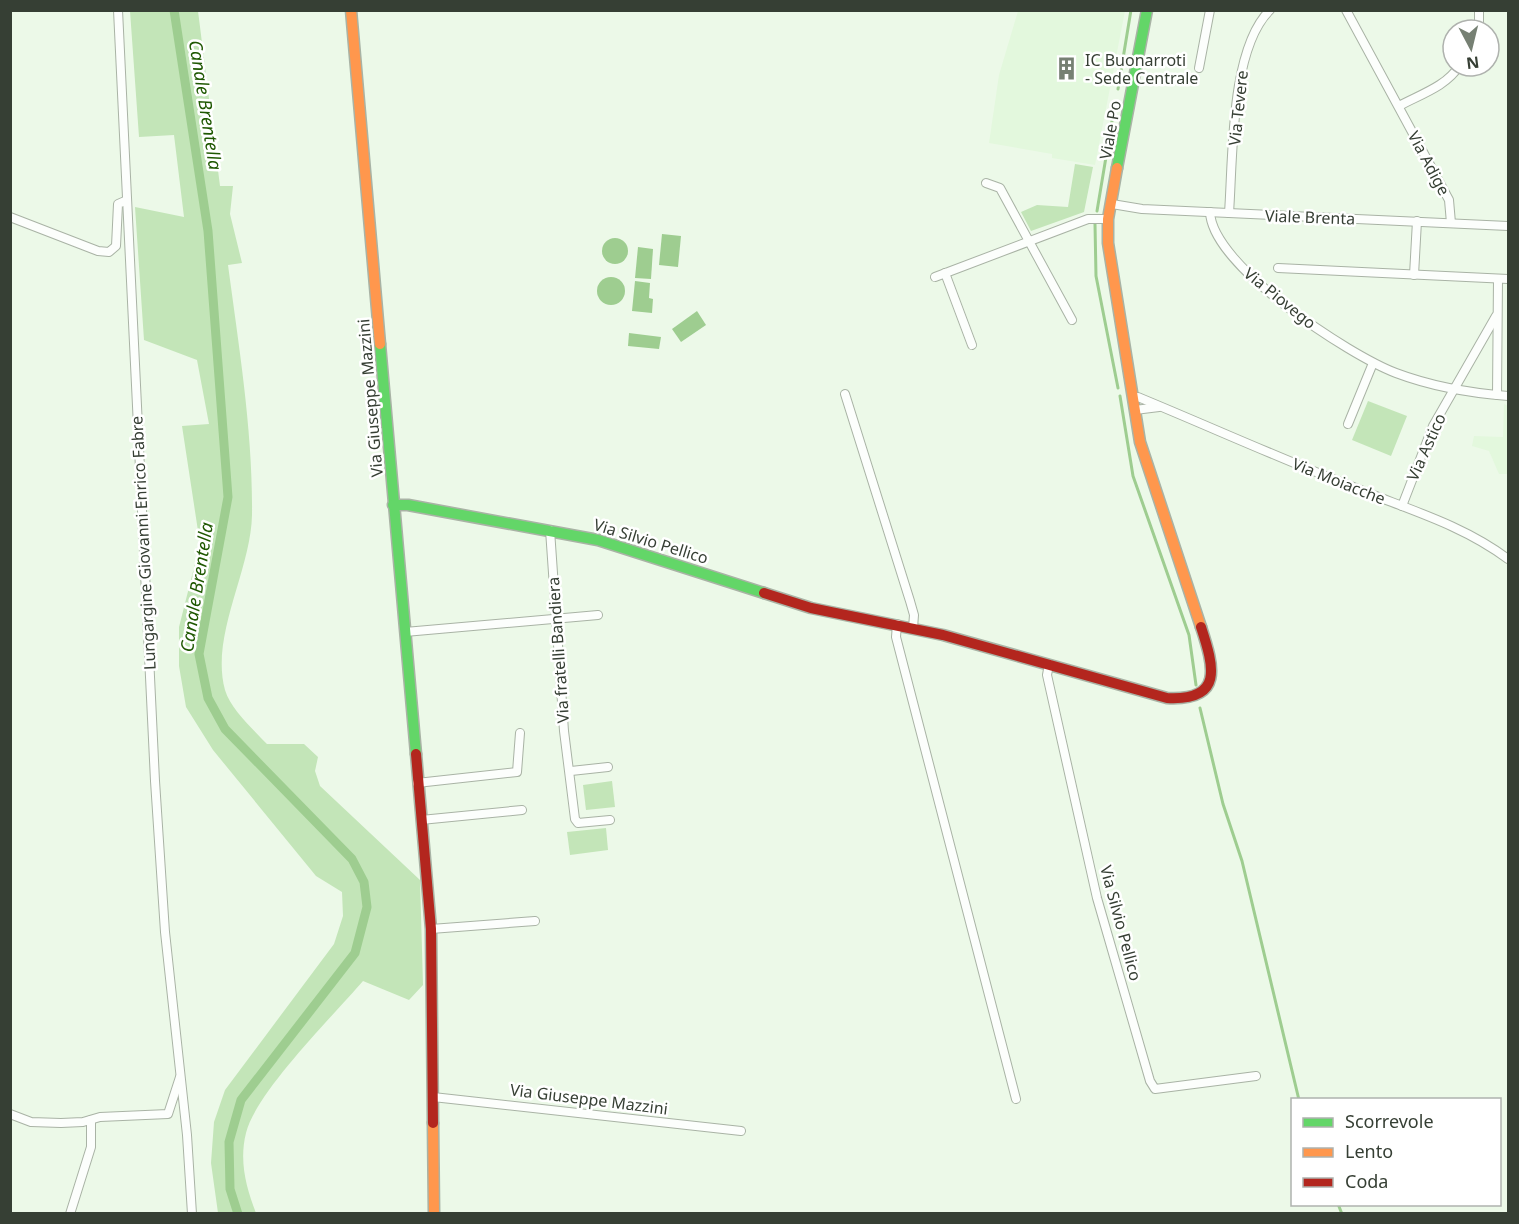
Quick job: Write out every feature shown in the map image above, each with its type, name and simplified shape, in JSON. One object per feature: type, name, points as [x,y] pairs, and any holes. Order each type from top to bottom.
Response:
[{"type":"street","name":"Lungargine Giovanni Enrico Fabre","points":[[118,10],[155,780],[165,932],[181,1076],[192,1214]]},
{"type":"street","name":"Via Giuseppe Mazzini","points":[[351,10],[372,264],[382,340],[393,505],[431,929],[434,1214]]},
{"type":"street","name":"Viale Po","points":[[1133,397],[1111,275],[1108,219],[1147,10]]},
{"type":"street","points":[[1199,68],[1209,10]]},
{"type":"street","name":"Via Tevere","points":[[1229,213],[1238,83],[1245,54],[1255,32],[1270,10]]},
{"type":"street","name":"Via Adige","points":[[1346,10],[1449,200],[1451,223]]},
{"type":"street","points":[[1399,106],[1448,78]]},
{"type":"street","points":[[986,183],[994,183],[1000,188],[1072,320]]},
{"type":"street","points":[[10,217],[98,251],[109,252],[116,246],[118,204],[126,201]]},
{"type":"street","name":"Viale Brenta","points":[[1112,204],[1142,209],[1509,226]]},
{"type":"street","name":"Via Piovego","points":[[1210,212],[1221,240],[1236,262],[1296,314],[1347,349],[1373,363],[1419,381],[1453,390],[1509,396]]},
{"type":"street","points":[[935,277],[1088,219],[1108,219]]},
{"type":"street","points":[[1414,275],[1417,221]]},
{"type":"street","points":[[1278,268],[1509,279]]},
{"type":"street","points":[[945,273],[972,345]]},
{"type":"street","points":[[1497,395],[1498,279]]},
{"type":"street","name":"Via Astico","points":[[1402,506],[1433,426],[1496,316]]},
{"type":"street","points":[[1348,424],[1373,363]]},
{"type":"street","points":[[845,394],[910,601],[914,615],[913,628]]},
{"type":"street","name":"Via Silvio Pellico","points":[[393,505],[550,530],[638,551],[811,608],[913,628],[1167,698],[1197,696],[1210,683],[1213,671],[1211,657],[1140,442],[1133,397]]},
{"type":"street","name":"Via Moiacche","points":[[1133,397],[1166,408],[1348,486],[1461,530],[1509,559]]},
{"type":"street","name":"Via Moiacche","points":[[1135,410],[1166,408]]},
{"type":"street","name":"Via fratelli Bandiera","points":[[550,530],[564,731],[578,823],[610,820]]},
{"type":"street","points":[[405,632],[598,615]]},
{"type":"street","points":[[897,624],[896,638],[1017,1099]]},
{"type":"street","name":"Via Silvio Pellico","points":[[1049,664],[1047,675],[1096,898],[1150,1081],[1155,1089],[1256,1076]]},
{"type":"street","points":[[417,783],[518,772],[520,733]]},
{"type":"street","points":[[571,771],[608,767]]},
{"type":"street","points":[[421,820],[522,810]]},
{"type":"street","points":[[431,929],[535,921]]},
{"type":"street","name":"Lungargine Giovanni Enrico Fabre","points":[[10,1114],[21,1120],[41,1123],[91,1120],[100,1117],[168,1114],[181,1076]]},
{"type":"street","name":"Via Giuseppe Mazzini","points":[[433,1097],[741,1131]]},
{"type":"street","points":[[70,1214],[91,1147],[91,1120]]},
{"type":"shaded area","points":[[130,11],[198,11],[220,186],[233,186],[230,214],[242,263],[228,265],[248,421],[252,515],[250,536],[223,648],[222,669],[225,690],[237,712],[267,744],[304,744],[318,757],[315,771],[320,786],[420,880],[423,985],[409,1000],[363,981],[297,1055],[264,1097],[246,1133],[243,1154],[247,1184],[256,1213],[218,1213],[211,1163],[214,1122],[225,1090],[334,944],[343,916],[342,892],[316,876],[213,750],[186,707],[179,666],[179,627],[200,544],[182,426],[209,424],[197,360],[144,340],[135,207],[184,217],[174,135],[139,137]]},
{"type":"shaded area","points":[[1018,11],[1125,11],[1095,165],[1052,158],[1052,154],[989,143],[999,75]]},
{"type":"shaded area","points":[[1075,164],[1093,167],[1084,212],[1031,231],[1021,212],[1037,205],[1068,207]]},
{"type":"shaded area","points":[[662,234],[681,236],[678,267],[659,265]]},
{"type":"shaded area","points":[[615,238],[624,242],[628,251],[624,260],[615,264],[606,260],[602,251],[606,242]]},
{"type":"shaded area","points":[[638,247],[653,249],[651,279],[635,278]]},
{"type":"shaded area","points":[[611,277],[621,281],[625,291],[621,301],[611,305],[601,301],[597,291],[601,281]]},
{"type":"shaded area","points":[[635,281],[650,283],[649,298],[653,299],[652,313],[632,311]]},
{"type":"shaded area","points":[[697,311],[706,325],[681,342],[672,329]]},
{"type":"shaded area","points":[[629,333],[661,337],[659,349],[628,346]]},
{"type":"shaded area","points":[[1368,401],[1407,416],[1391,456],[1352,440]]},
{"type":"shaded area","points":[[1504,404],[1508,406],[1508,474],[1499,474],[1489,451],[1472,446],[1474,436],[1503,437]]},
{"type":"shaded area","points":[[612,781],[615,807],[586,810],[583,785]]},
{"type":"shaded area","points":[[606,828],[608,850],[570,855],[567,832]]},
{"type":"waterway","name":"Canale Brentella","points":[[174,10],[208,231],[228,497],[199,654],[208,698],[225,729],[352,859],[364,882],[367,907],[355,953],[241,1100],[229,1142],[230,1189],[238,1214]]},
{"type":"waterway","points":[[1118,89],[1131,10]]},
{"type":"waterway","points":[[1097,211],[1115,103]]},
{"type":"waterway","points":[[1095,224],[1096,276],[1118,388]]},
{"type":"waterway","points":[[1120,396],[1133,476],[1189,635],[1196,685]]},
{"type":"waterway","points":[[1200,708],[1223,804],[1242,861],[1299,1098]]},
{"type":"waterway","points":[[1339,1206],[1342,1214]]},
{"type":"traffic: fast","points":[[1117,168],[1147,10]]},
{"type":"traffic: fast","points":[[380,344],[416,754]]},
{"type":"traffic: fast","points":[[393,505],[408,505],[598,540],[764,593]]},
{"type":"traffic: slow","points":[[351,10],[380,344]]},
{"type":"traffic: slow","points":[[1117,168],[1108,219],[1108,243],[1140,442],[1201,627]]},
{"type":"traffic: slow","points":[[433,1123],[434,1214]]},
{"type":"traffic: jam","points":[[764,593],[811,608],[943,635],[1167,698],[1198,694],[1206,687],[1210,679],[1209,655],[1201,627]]},
{"type":"traffic: jam","points":[[416,754],[431,929],[433,1123]]},
{"type":"place","name":"IC Buonarroti - Sede Centrale","points":[[1067,69]]}]
